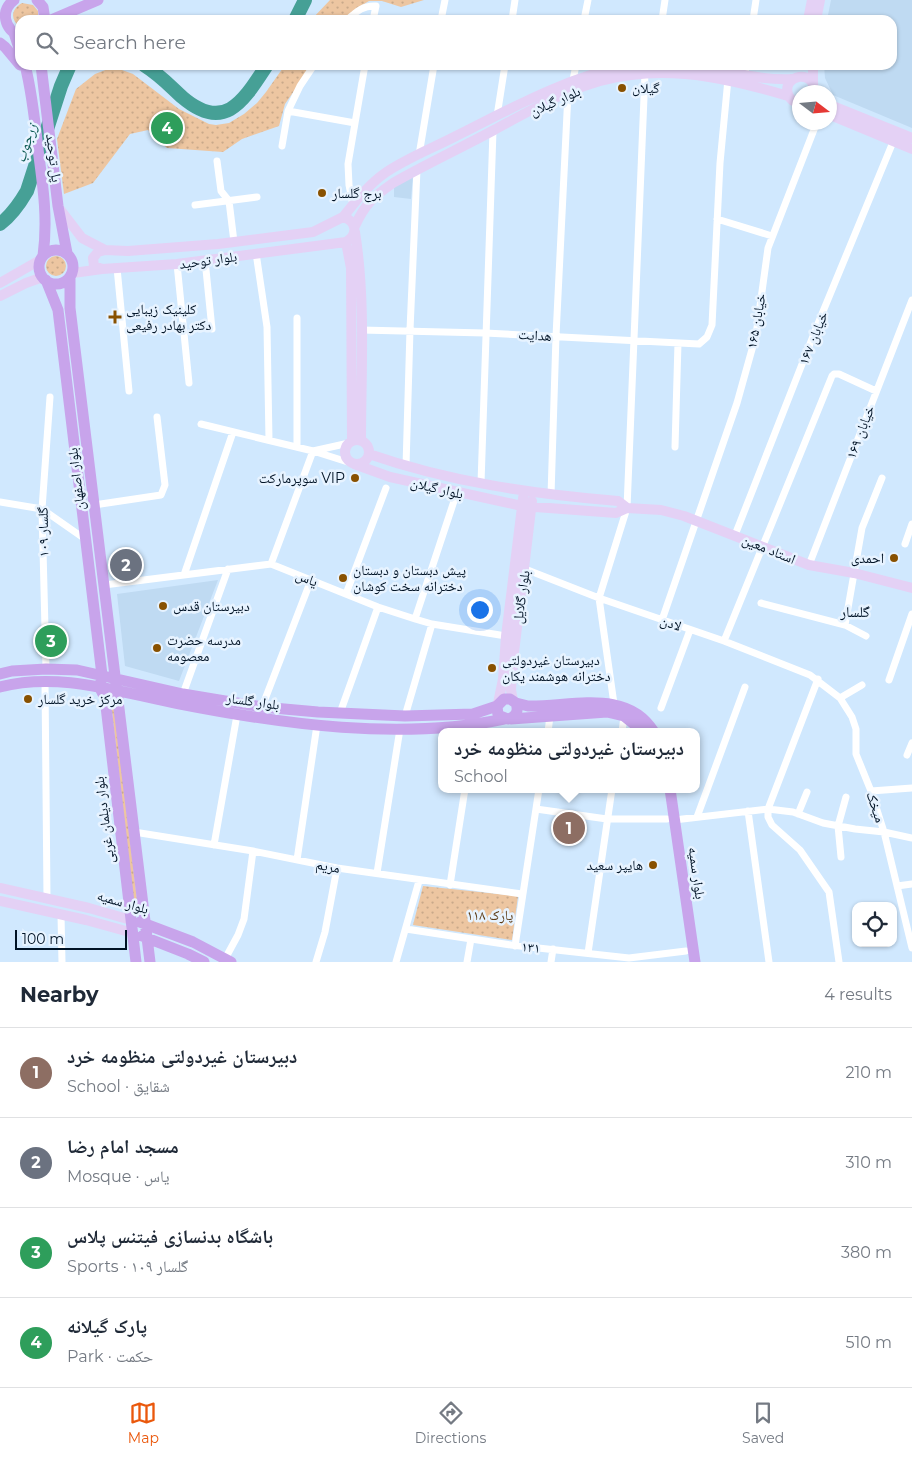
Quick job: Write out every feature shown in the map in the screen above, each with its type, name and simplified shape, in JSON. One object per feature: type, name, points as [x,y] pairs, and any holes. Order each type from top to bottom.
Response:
[{"type":"main road","points":[[37,0],[43,7],[44,15]]},
{"type":"main road","points":[[62,15],[98,0]]},
{"type":"main road","points":[[809,15],[812,0]]},
{"type":"main road","points":[[817,15],[820,0]]},
{"type":"main road","points":[[6,4],[6,21],[11,32]]},
{"type":"main road","points":[[0,43],[6,46],[15,57]]},
{"type":"main road","name":"پل توحید","points":[[24,70],[35,126],[46,208],[46,234],[41,258]]},
{"type":"main road","name":"پل توحید","points":[[42,70],[58,206],[67,253]]},
{"type":"main road","name":"بلوار گیلان","points":[[343,217],[363,192],[386,173],[547,90],[603,70]]},
{"type":"main road","points":[[746,70],[775,80],[804,76],[810,79],[813,85]]},
{"type":"main road","points":[[788,96],[788,84],[795,78],[798,70]]},
{"type":"main road","points":[[813,70],[815,85]]},
{"type":"main road","name":"بلوار گیلان","points":[[345,242],[353,237],[361,213],[371,199],[393,182],[568,93],[608,79],[646,73],[683,74],[728,80],[788,96],[792,101]]},
{"type":"main road","points":[[837,108],[912,138]]},
{"type":"main road","points":[[837,118],[912,150]]},
{"type":"main road","points":[[58,206],[82,238],[103,251],[94,256],[92,261],[96,268],[102,269]]},
{"type":"main road","points":[[343,217],[349,219],[355,229],[359,257],[361,330],[354,442]]},
{"type":"main road","name":"بلوار توحید","points":[[103,251],[128,251],[234,242],[313,232],[343,217]]},
{"type":"main road","points":[[345,242],[351,268],[354,442]]},
{"type":"main road","name":"بلوار توحید","points":[[71,275],[102,269],[177,264],[345,242]]},
{"type":"main road","points":[[0,283],[21,272],[54,249],[67,253],[74,264],[71,275],[59,284],[44,279],[26,283],[0,296]]},
{"type":"main road","points":[[41,258],[39,269],[44,279]]},
{"type":"main road","points":[[21,272],[28,276],[26,283]]},
{"type":"main road","name":"بلوار اصفهان","points":[[71,275],[70,308],[115,678]]},
{"type":"main road","name":"بلوار اصفهان","points":[[44,279],[58,310],[102,675]]},
{"type":"main road","points":[[354,442],[368,448],[369,454],[368,458],[362,463],[352,464],[344,454],[346,446],[354,442]]},
{"type":"main road","name":"بلوار گیلان","points":[[369,454],[406,466],[529,492]]},
{"type":"main road","name":"بلوار گیلان","points":[[352,464],[390,477],[527,506]]},
{"type":"main road","points":[[77,472],[84,478],[89,475],[90,470]]},
{"type":"main road","name":"استاد معین","points":[[529,492],[618,502],[627,508]]},
{"type":"main road","name":"بلوار گلایل","points":[[497,704],[503,679],[506,636],[529,492]]},
{"type":"main road","name":"استاد معین","points":[[527,506],[616,513],[627,508],[661,510],[735,535],[809,565],[854,573],[912,588]]},
{"type":"main road","name":"بلوار گلایل","points":[[514,702],[512,679],[519,600],[525,569],[527,506]]},
{"type":"main road","name":"بلوار گلسار","points":[[0,674],[12,671],[46,669],[77,670],[183,694],[262,707],[340,713],[405,716],[472,714],[497,704]]},
{"type":"main road","name":"بلوار دیلمان غربی","points":[[102,675],[100,688],[105,698],[136,962]]},
{"type":"main road","name":"بلوار دیلمان غربی","points":[[115,678],[150,962]]},
{"type":"main road","name":"بلوار گلسار","points":[[0,688],[14,684],[45,681],[76,683],[237,715],[317,725],[438,729]]},
{"type":"main road","points":[[639,728],[624,716],[607,712],[507,719],[498,716],[497,704],[504,699],[533,706],[590,703],[614,704],[634,711],[645,719],[651,728]]},
{"type":"main road","points":[[507,719],[514,717],[517,710],[514,702]]},
{"type":"main road","name":"بلوار گلسار","points":[[478,728],[507,719]]},
{"type":"main road","name":"بلوار سمیه","points":[[664,793],[670,819],[683,907],[695,962]]},
{"type":"main road","name":"بلوار سمیه","points":[[670,793],[670,819]]},
{"type":"main road","name":"بلوار سمیه","points":[[0,888],[47,898],[145,924],[193,942],[228,960]]},
{"type":"main road","points":[[45,910],[47,898]]},
{"type":"main road","name":"بلوار سمیه","points":[[0,901],[45,910],[133,933],[204,962]]},
{"type":"main road","name":"بلوار سمیه","points":[[683,907],[686,956]]},
{"type":"street","points":[[442,15],[445,0]]},
{"type":"street","points":[[513,15],[515,0]]},
{"type":"street","points":[[585,15],[588,0]]},
{"type":"street","points":[[663,15],[665,0]]},
{"type":"street","points":[[754,15],[756,0]]},
{"type":"street","points":[[354,15],[364,7],[376,6],[375,15]]},
{"type":"street","points":[[282,146],[288,111],[300,86],[311,70]]},
{"type":"street","points":[[352,205],[348,164],[365,70]]},
{"type":"street","points":[[419,155],[433,70]]},
{"type":"street","points":[[497,116],[504,70]]},
{"type":"street","points":[[573,80],[575,70]]},
{"type":"street","points":[[614,704],[599,598],[627,508],[646,73]]},
{"type":"street","points":[[728,80],[717,219],[772,236]]},
{"type":"street","points":[[550,495],[568,93]]},
{"type":"street","points":[[288,111],[355,123]]},
{"type":"street","name":"خیابان ۱۶۵","points":[[662,620],[737,404],[756,335],[768,248],[814,130]]},
{"type":"street","points":[[481,483],[493,131]]},
{"type":"street","name":"خیابان ۱۶۷","points":[[735,535],[817,326],[893,142]]},
{"type":"street","points":[[217,162],[221,191],[229,201],[234,242]]},
{"type":"street","points":[[406,466],[417,169]]},
{"type":"street","points":[[195,205],[258,197]]},
{"type":"street","name":"هدایت","points":[[361,330],[485,332],[699,344],[707,337],[712,325],[717,219]]},
{"type":"street","points":[[256,253],[267,327],[269,440]]},
{"type":"street","points":[[205,260],[212,329]]},
{"type":"street","points":[[177,264],[189,383]]},
{"type":"street","points":[[117,268],[129,391]]},
{"type":"street","name":"خیابان ۱۶۹","points":[[809,565],[912,300]]},
{"type":"street","points":[[297,318],[297,447]]},
{"type":"street","points":[[675,447],[678,343]]},
{"type":"street","points":[[724,641],[832,376],[839,374],[876,391]]},
{"type":"street","name":"گلسار ۱۰۹","points":[[46,669],[42,509],[50,396]]},
{"type":"street","points":[[94,505],[161,495],[164,491],[166,485],[157,417]]},
{"type":"street","points":[[201,424],[313,451],[352,464]]},
{"type":"street","points":[[184,575],[233,432]]},
{"type":"street","points":[[313,451],[354,442]]},
{"type":"street","points":[[271,564],[313,451]]},
{"type":"street","points":[[845,625],[862,528],[882,478]]},
{"type":"street","points":[[346,594],[386,488]]},
{"type":"street","points":[[415,619],[457,492]]},
{"type":"street","points":[[0,502],[42,509],[85,539]]},
{"type":"street","points":[[905,544],[912,524]]},
{"type":"street","name":"یاس","points":[[104,585],[271,564],[378,607],[415,619],[432,624],[506,636]]},
{"type":"street","points":[[183,694],[228,569]]},
{"type":"street","name":"لادن","points":[[525,569],[599,598],[724,641],[818,679]]},
{"type":"street","points":[[262,707],[311,580]]},
{"type":"street","points":[[761,603],[845,625],[866,636]]},
{"type":"street","points":[[340,713],[378,607]]},
{"type":"street","points":[[889,680],[912,614]]},
{"type":"street","points":[[405,716],[432,624]]},
{"type":"street","points":[[661,708],[690,630]]},
{"type":"street","points":[[818,679],[768,809],[768,817],[772,825],[800,850],[829,892],[839,962]]},
{"type":"street","name":"میخک","points":[[818,679],[840,698],[852,717],[856,729],[856,754],[871,791],[884,832],[909,926],[912,948]]},
{"type":"street","points":[[45,681],[47,898]]},
{"type":"street","points":[[840,698],[862,685]]},
{"type":"street","points":[[697,817],[745,687]]},
{"type":"street","points":[[214,845],[237,715]]},
{"type":"street","points":[[548,728],[550,716]]},
{"type":"street","points":[[622,728],[624,716]]},
{"type":"street","points":[[297,860],[317,725]]},
{"type":"street","points":[[378,873],[400,729]]},
{"type":"street","points":[[907,755],[912,743]]},
{"type":"street","points":[[871,791],[912,788]]},
{"type":"street","points":[[798,814],[807,792]]},
{"type":"street","points":[[450,885],[464,793]]},
{"type":"street","points":[[515,946],[538,793]]},
{"type":"street","points":[[588,953],[611,793]]},
{"type":"street","points":[[841,857],[838,826],[846,797]]},
{"type":"street","points":[[536,809],[608,819],[670,819],[768,809],[798,814],[823,823],[912,838]]},
{"type":"street","points":[[748,811],[769,962]]},
{"type":"street","name":"مریم","points":[[134,832],[253,851],[337,868],[522,894]]},
{"type":"street","points":[[228,960],[244,919],[253,851]]},
{"type":"street","points":[[316,962],[325,932],[337,868]]},
{"type":"street","points":[[396,962],[419,881]]},
{"type":"street","points":[[897,886],[912,884]]},
{"type":"street","points":[[61,915],[62,962]]},
{"type":"street","name":"۱۳۱","points":[[406,929],[515,946],[588,953],[629,960],[686,956]]},
{"type":"street","points":[[467,962],[471,939]]},
{"type":"street","points":[[551,962],[553,950]]},
{"type":"shaded area","points":[[831,0],[912,0],[912,128],[837,97],[837,85],[828,85],[825,78],[824,70],[897,70],[897,15],[828,15]]},
{"type":"shaded area","points":[[413,176],[411,199],[394,197],[394,184]]},
{"type":"shaded area","points":[[218,580],[179,681],[125,666],[117,594]]},
{"type":"green space","points":[[330,0],[424,0],[401,7],[382,1],[369,1],[350,15],[316,15]]},
{"type":"green space","points":[[22,3],[33,5],[38,11],[38,15],[15,15],[15,21],[13,15],[18,5]]},
{"type":"green space","points":[[105,70],[122,70],[133,74],[179,109],[209,124],[216,125],[229,123],[244,114],[266,92],[281,70],[309,70],[285,104],[279,126],[242,139],[223,152],[167,148],[148,130],[130,134],[93,183],[64,194],[57,139],[76,89],[95,74]]},
{"type":"green space","points":[[56,256],[63,259],[66,266],[63,273],[56,276],[49,273],[46,266],[49,259]]},
{"type":"green space","points":[[111,702],[114,702],[138,908],[134,909]]},
{"type":"green space","name":"پارک ۱۱۸","points":[[423,886],[518,896],[512,940],[413,925]]},
{"type":"waterway","name":"زرجوب","points":[[298,15],[305,0]]},
{"type":"waterway","name":"زرجوب","points":[[0,224],[15,209],[27,191],[68,70]]},
{"type":"waterway","name":"زرجوب","points":[[151,70],[197,108],[210,113],[222,112],[232,108],[250,90],[264,70]]},
{"type":"place","name":"گیلان","points":[[622,88]]},
{"type":"place","name":"پارک گیلانه","points":[[167,128]]},
{"type":"place","name":"برج گلسار","points":[[322,193]]},
{"type":"place","name":"کلینیک زیبایی دکتر بهادر رفیعی","points":[[115,317]]},
{"type":"place","name":"سوپرمارکت VIP","points":[[355,478]]},
{"type":"place","name":"احمدی","points":[[894,558]]},
{"type":"place","name":"مسجد امام رضا","points":[[126,565]]},
{"type":"place","name":"پیش دبستان و دبستان دخترانه سخت کوشان","points":[[343,578]]},
{"type":"place","name":"دبیرستان قدس","points":[[163,606]]},
{"type":"place","name":"باشگاه بدنسازی فیتنس پلاس","points":[[51,641]]},
{"type":"place","name":"مدرسه حضرت معصومه","points":[[157,648]]},
{"type":"place","name":"دبیرستان غیردولتی دخترانه هوشمند یکان","points":[[492,668]]},
{"type":"place","name":"مرکز خرید گلسار","points":[[28,699]]},
{"type":"place","name":"دبیرستان غیردولتی منظومه خرد","points":[[569,828]]},
{"type":"place","name":"هایپر سعید","points":[[653,865]]},
{"type":"district","name":"گلسار","points":[[855,612]]}]
